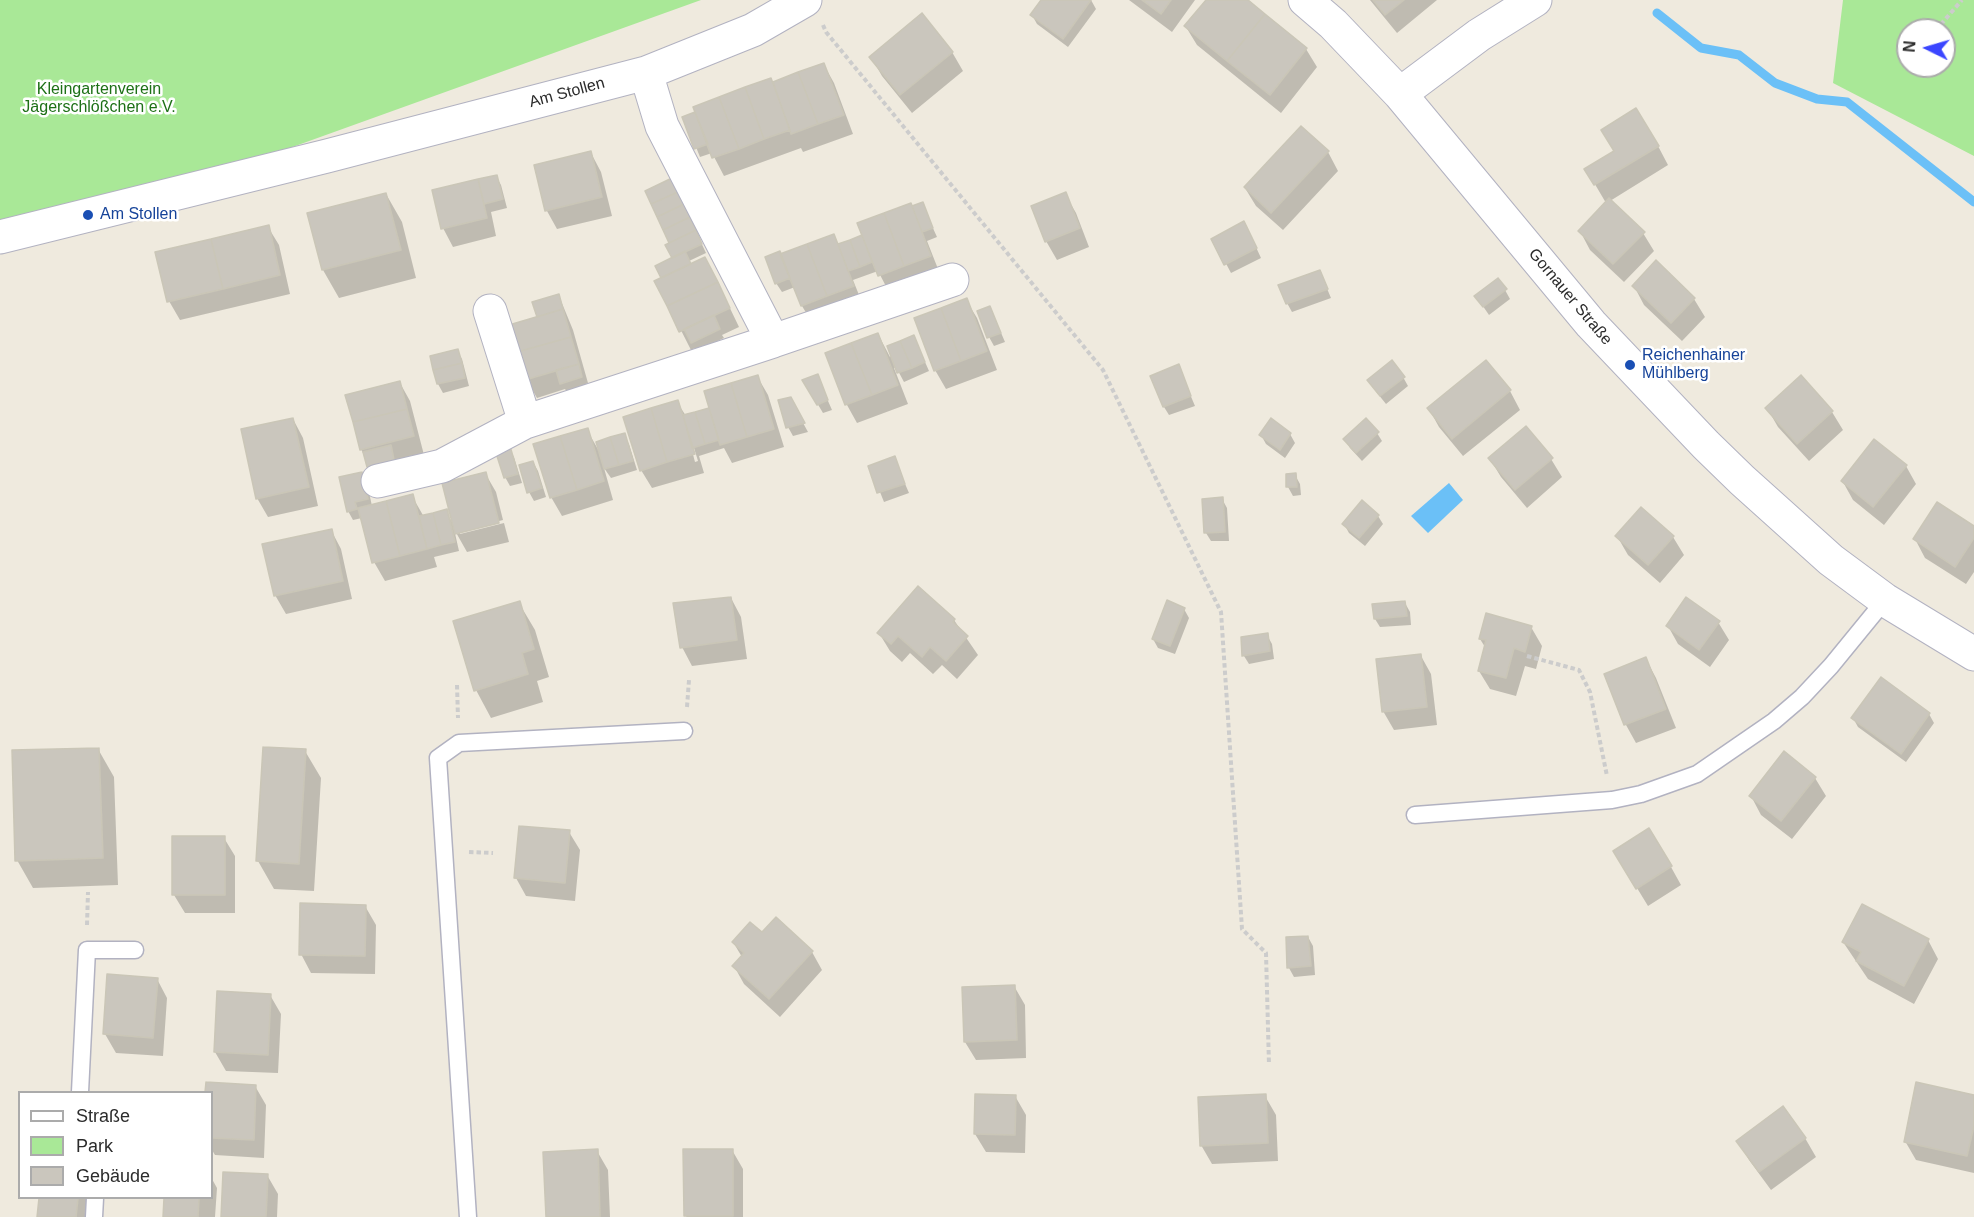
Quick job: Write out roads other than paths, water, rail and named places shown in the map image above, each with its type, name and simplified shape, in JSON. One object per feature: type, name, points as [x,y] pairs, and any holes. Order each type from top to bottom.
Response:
[{"type":"street","name":"Gornauer Straße","points":[[1305,0],[1333,24],[1400,94],[1591,324],[1698,437],[1831,560],[1885,600],[1974,654]]},
{"type":"street","points":[[1400,94],[1479,35],[1535,0]]},
{"type":"street","name":"Am Stollen","points":[[0,237],[327,156],[646,73],[753,30],[813,10]]},
{"type":"street","points":[[646,73],[662,126],[773,341]]},
{"type":"street","points":[[378,481],[442,466],[525,422],[952,280]]},
{"type":"street","points":[[490,311],[525,422]]},
{"type":"lane","points":[[1415,814],[1612,800],[1641,794],[1697,774],[1774,721],[1802,697],[1831,666],[1885,600]]},
{"type":"lane","points":[[468,1217],[438,758],[459,743],[684,731]]},
{"type":"lane","points":[[80,1091],[87,950],[135,950]]},
{"type":"lane","points":[[94,1217],[95,1199]]},
{"type":"water","points":[[1449,483],[1463,500],[1428,533],[1411,516]]},
{"type":"waterway","points":[[1657,13],[1701,48],[1739,55],[1775,83],[1817,99],[1847,102],[1974,202]]},
{"type":"place","name":"Am Stollen","points":[[88,215]]},
{"type":"place","name":"Reichenhainer Mühlberg","points":[[1630,365]]},
{"type":"park label","name":"Kleingartenverein Jägerschlößchen e.V.","points":[[99,99]]}]
